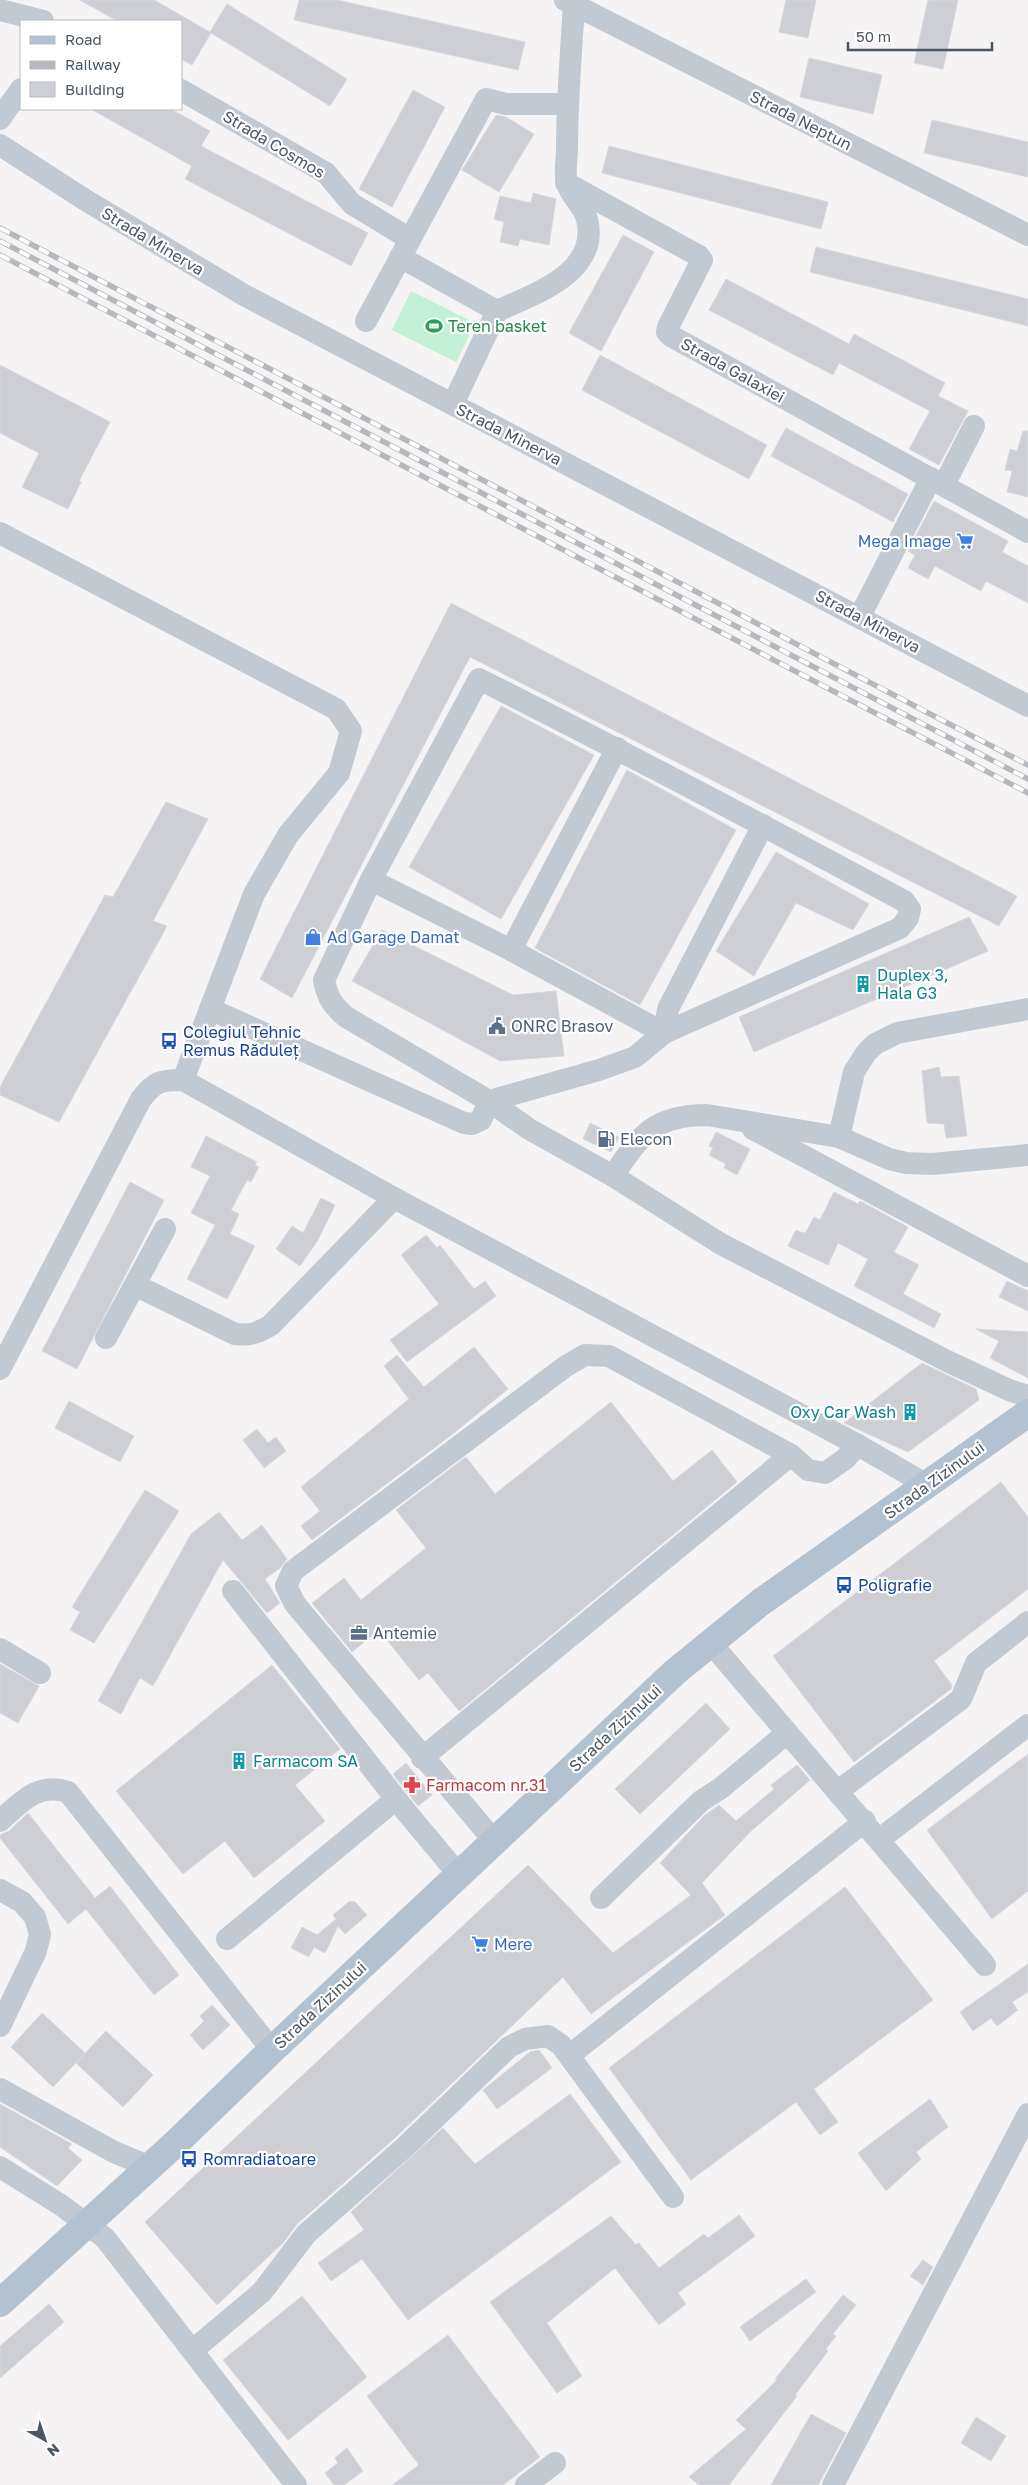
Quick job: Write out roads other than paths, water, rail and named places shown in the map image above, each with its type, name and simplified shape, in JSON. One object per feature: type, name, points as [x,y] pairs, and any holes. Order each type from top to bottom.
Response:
[{"type":"main road","name":"Strada Zizinului","points":[[0,2303],[150,2167],[638,1705],[710,1642],[1028,1412]]},
{"type":"street","name":"Strada Neptun","points":[[566,183],[569,2],[1028,235]]},
{"type":"street","points":[[0,10],[41,13]]},
{"type":"street","points":[[0,119],[20,90]]},
{"type":"street","name":"Strada Cosmos","points":[[182,91],[326,173],[352,204],[405,248],[497,311]]},
{"type":"street","points":[[366,321],[486,99],[522,105],[567,104]]},
{"type":"street","name":"Strada Minerva","points":[[0,145],[96,207],[244,295],[860,616],[1028,706]]},
{"type":"street","points":[[453,404],[497,311],[551,287],[569,273],[582,256],[588,239],[587,219],[566,183]]},
{"type":"street","name":"Strada Galaxiei","points":[[566,183],[699,256],[702,260],[668,327],[667,332],[671,336],[1028,532]]},
{"type":"street","points":[[860,616],[938,481],[974,426]]},
{"type":"street","points":[[0,533],[336,708],[351,731],[338,773],[288,835],[254,894],[183,1080]]},
{"type":"street","points":[[210,1009],[464,1123],[472,1124],[481,1120],[490,1101],[599,1070],[635,1057],[664,1033],[900,928],[908,918],[910,909],[904,902],[763,825],[479,679],[371,880],[324,980],[327,995],[336,1008],[346,1017],[490,1101],[529,1129],[613,1176],[721,1244],[947,1361],[1009,1390],[1028,1396]]},
{"type":"street","points":[[510,950],[616,748]]},
{"type":"street","points":[[664,1033],[668,1009],[763,825]]},
{"type":"street","points":[[371,880],[510,950],[664,1033]]},
{"type":"street","points":[[839,1136],[854,1072],[866,1053],[875,1044],[897,1033],[1028,1009]]},
{"type":"street","points":[[0,1369],[141,1099],[150,1087],[163,1080],[183,1080],[394,1198],[858,1445],[927,1485]]},
{"type":"street","points":[[613,1176],[635,1142],[664,1122],[693,1115],[839,1136],[890,1159],[919,1164],[1028,1155]]},
{"type":"street","points":[[736,1120],[1028,1276]]},
{"type":"street","points":[[135,1285],[235,1334],[248,1336],[260,1332],[271,1325],[394,1198]]},
{"type":"street","points":[[106,1338],[165,1229]]},
{"type":"street","points":[[495,1842],[422,1758],[295,1604],[286,1586],[293,1571],[523,1397],[585,1354],[609,1356],[791,1456],[808,1470],[825,1474],[845,1459],[858,1445]]},
{"type":"street","points":[[422,1758],[791,1456]]},
{"type":"street","points":[[233,1591],[396,1799],[459,1875]]},
{"type":"street","points":[[838,1791],[962,1699],[976,1663],[1028,1622]]},
{"type":"street","points":[[710,1642],[865,1821],[985,1965]]},
{"type":"street","points":[[0,1649],[40,1673]]},
{"type":"street","points":[[880,1839],[1028,1726]]},
{"type":"street","points":[[600,1898],[701,1801],[721,1788],[787,1733]]},
{"type":"street","points":[[0,1821],[27,1798],[42,1790],[55,1788],[68,1792],[272,2050]]},
{"type":"street","points":[[227,1940],[396,1799]]},
{"type":"street","points":[[570,2055],[865,1821]]},
{"type":"street","points":[[0,1890],[22,1902],[35,1917],[40,1934],[36,1951],[0,2026]]},
{"type":"street","points":[[193,2350],[262,2292],[306,2234],[405,2147],[509,2047],[525,2039],[548,2036],[561,2045],[673,2197]]},
{"type":"street","points":[[0,2089],[114,2152],[150,2167]]},
{"type":"street","points":[[833,2485],[1028,2114]]},
{"type":"street","points":[[0,2167],[87,2223],[105,2238],[296,2485]]},
{"type":"street","points":[[526,2485],[555,2463]]},
{"type":"railway","points":[[0,228],[1028,765]]},
{"type":"railway","points":[[0,241],[1028,779]]},
{"type":"railway","points":[[0,255],[1028,793]]},
{"type":"place","name":"Teren basket","points":[[434,326]]},
{"type":"place","name":"Mega Image","points":[[965,541]]},
{"type":"place","name":"Ad Garage Damat","points":[[313,937]]},
{"type":"place","name":"Duplex 3, Hala G3","points":[[863,984]]},
{"type":"place","name":"ONRC Brasov","points":[[497,1026]]},
{"type":"place","name":"Colegiul Tehnic Remus Răduleț","points":[[169,1041]]},
{"type":"place","name":"Elecon","points":[[606,1139]]},
{"type":"place","name":"Oxy Car Wash","points":[[910,1412]]},
{"type":"place","name":"Poligrafie","points":[[844,1585]]},
{"type":"place","name":"Antemie","points":[[359,1633]]},
{"type":"place","name":"Farmacom SA","points":[[239,1761]]},
{"type":"place","name":"Farmacom nr.31","points":[[412,1785]]},
{"type":"place","name":"Mere","points":[[480,1944]]},
{"type":"place","name":"Romradiatoare","points":[[189,2159]]}]
